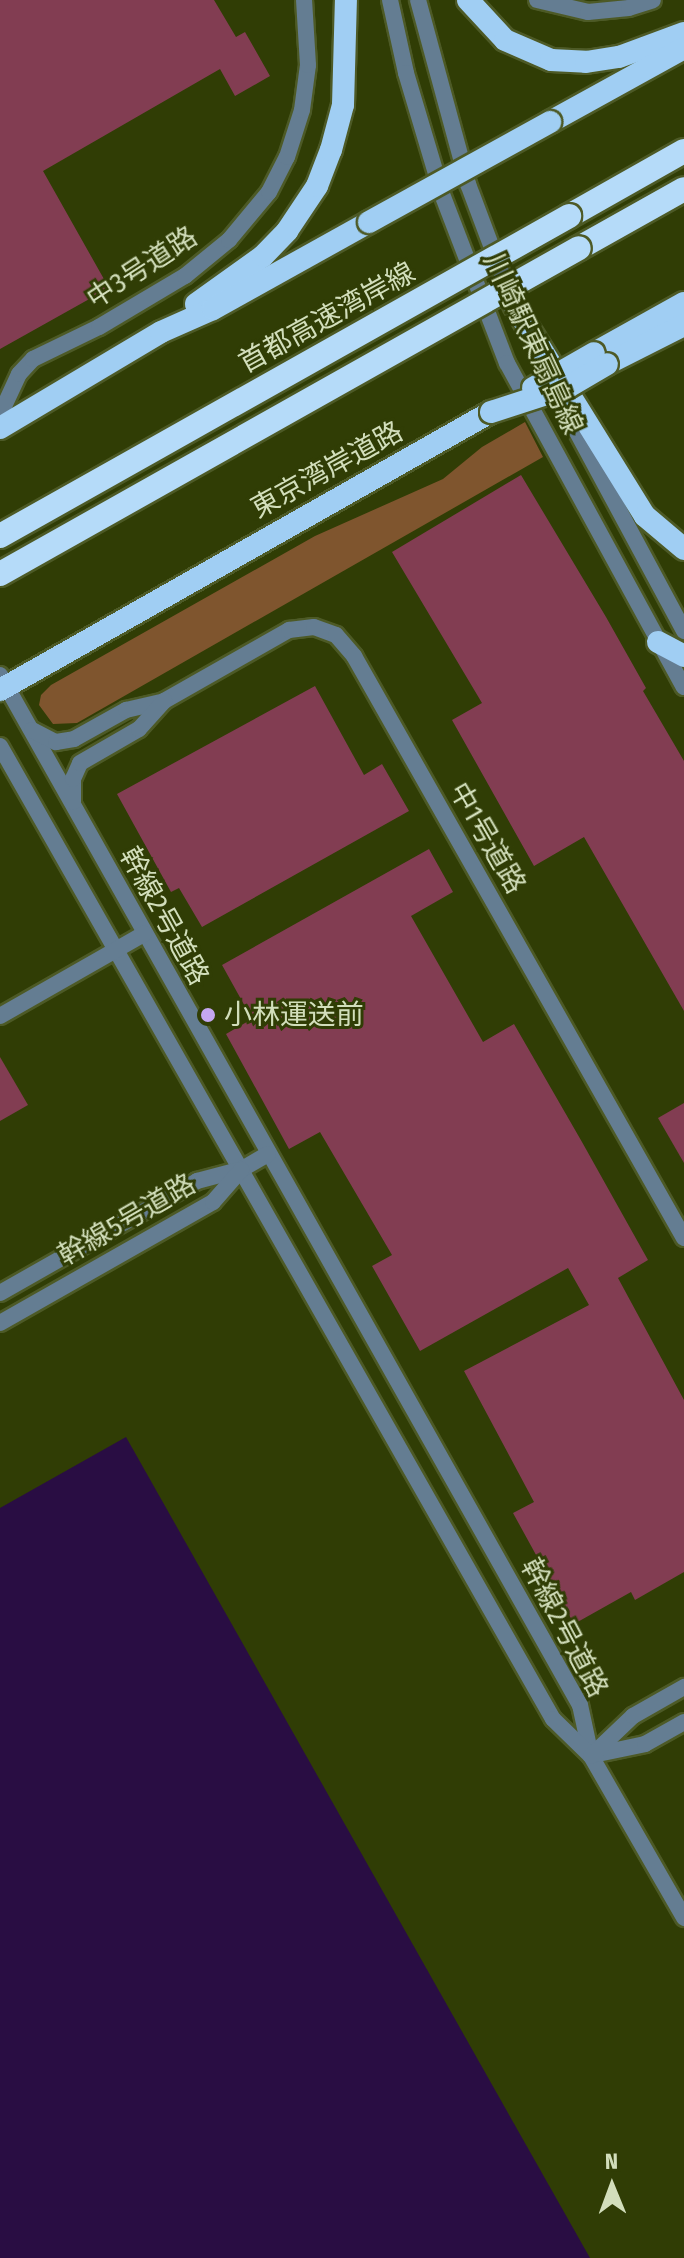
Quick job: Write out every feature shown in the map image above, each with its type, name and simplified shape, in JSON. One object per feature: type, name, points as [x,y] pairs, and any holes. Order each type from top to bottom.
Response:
[{"type":"highway","points":[[0,428],[161,332],[263,256],[287,231],[317,186],[343,105],[346,0]]},
{"type":"highway","points":[[468,0],[505,40],[551,60],[586,62],[619,57],[684,33]]},
{"type":"highway","points":[[161,332],[213,309],[684,48]]},
{"type":"highway","name":"首都高速湾岸線","points":[[0,536],[684,151]]},
{"type":"highway","points":[[0,574],[684,189]]},
{"type":"highway","name":"東京湾岸道路","points":[[2,684],[491,412],[600,358],[684,303]]},
{"type":"highway","points":[[514,305],[645,516],[684,549]]},
{"type":"highway","points":[[600,358],[684,325]]},
{"type":"highway","points":[[658,642],[684,656]]},
{"type":"street","name":"中3号道路","points":[[0,415],[19,374],[33,359],[99,327],[185,276],[229,240],[269,192],[287,157],[302,110],[308,65],[304,0]]},
{"type":"street","name":"川崎駅東扇島線","points":[[390,0],[406,73],[442,194],[507,363],[684,687]]},
{"type":"street","name":"川崎駅東扇島線","points":[[418,0],[463,168],[514,305],[576,435],[684,631]]},
{"type":"street","points":[[537,0],[588,12],[629,8],[653,0]]},
{"type":"street","name":"中1号道路","points":[[30,729],[45,738],[65,742],[126,710],[164,701],[289,630],[305,627],[325,629],[344,642],[684,1238]]},
{"type":"street","name":"幹線2号道路","points":[[2,684],[580,1705],[591,1756]]},
{"type":"street","name":"中1号道路","points":[[73,805],[73,779],[80,763],[139,729],[164,701]]},
{"type":"street","name":"幹線2号道路","points":[[0,746],[553,1719],[591,1756]]},
{"type":"street","points":[[0,1016],[144,934]]},
{"type":"street","points":[[242,1169],[268,1154]]},
{"type":"street","name":"幹線5号道路","points":[[0,1293],[197,1181],[242,1169]]},
{"type":"street","name":"幹線5号道路","points":[[0,1323],[213,1202],[242,1169]]},
{"type":"street","points":[[591,1756],[633,1716],[684,1687]]},
{"type":"street","points":[[591,1756],[645,1744],[684,1722]]},
{"type":"street","points":[[591,1756],[684,1918]]},
{"type":"shaded area","points":[[525,422],[543,457],[77,723],[53,724],[39,705],[41,695],[51,685],[315,536],[443,479],[482,447]]},
{"type":"shaded area","points":[[126,1437],[590,2258],[0,2258],[0,1508]]},
{"type":"building","points":[[0,0],[214,0],[236,37],[245,32],[270,76],[235,96],[220,69],[43,171],[109,288],[0,349]]},
{"type":"building","points":[[521,475],[606,617],[646,688],[643,691],[684,761],[684,1011],[584,837],[534,866],[452,720],[482,703],[392,552]]},
{"type":"building","points":[[315,686],[364,775],[382,764],[409,811],[202,927],[179,888],[171,892],[117,794]]},
{"type":"building","points":[[429,849],[453,892],[411,916],[483,1042],[514,1024],[582,1142],[648,1260],[618,1278],[684,1400],[684,1572],[635,1600],[631,1592],[574,1624],[513,1513],[534,1502],[464,1371],[589,1305],[568,1268],[420,1351],[372,1266],[392,1255],[320,1132],[289,1149],[226,1034],[252,1019],[222,965]]},
{"type":"building","points":[[0,1057],[28,1105],[0,1121]]},
{"type":"building","points":[[684,1103],[684,1163],[658,1118]]},
{"type":"place","name":"小林運送前","points":[[208,1015]]}]
